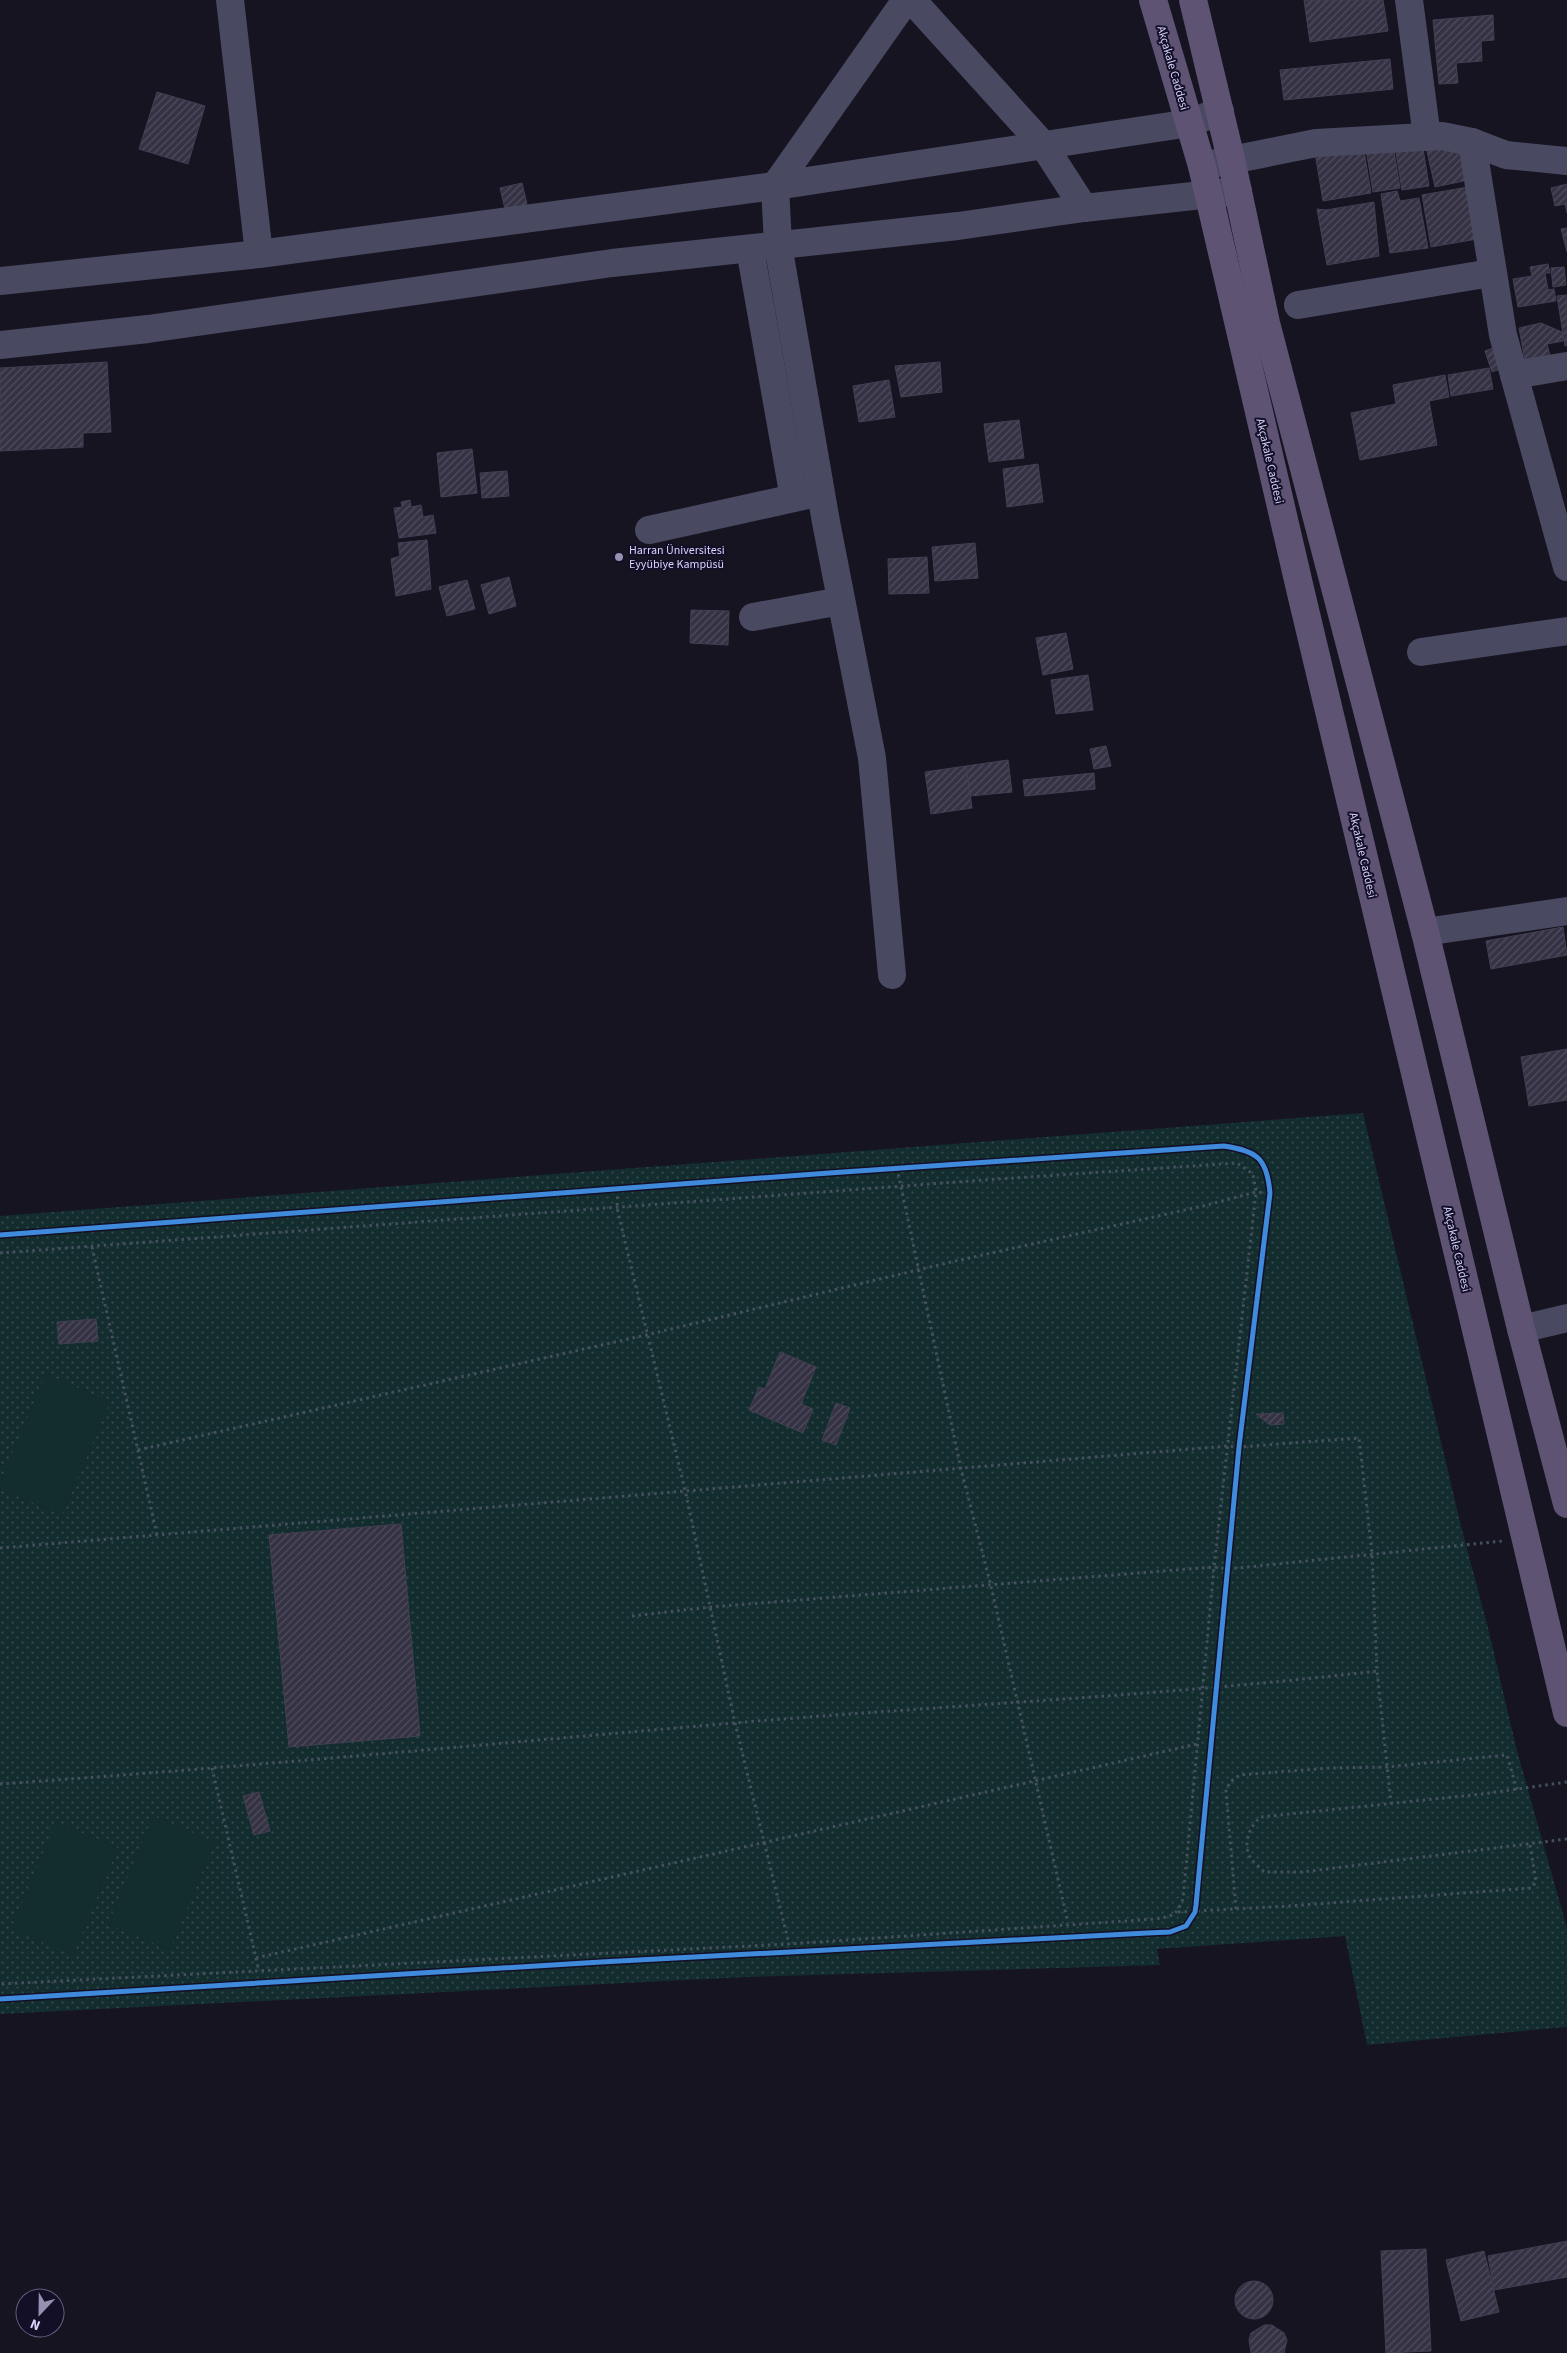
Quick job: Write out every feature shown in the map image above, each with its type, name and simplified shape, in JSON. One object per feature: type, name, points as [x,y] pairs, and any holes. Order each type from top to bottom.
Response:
[{"type":"main road","name":"Akçakale Caddesi","points":[[1153,0],[1202,166],[1567,1713]]},
{"type":"main road","points":[[1193,0],[1231,159],[1266,323],[1425,932],[1521,1329],[1567,1504]]},
{"type":"street","points":[[230,0],[259,254]]},
{"type":"street","points":[[892,976],[872,758],[821,492],[778,245],[776,186],[906,0]]},
{"type":"street","points":[[912,0],[1044,146],[1084,208]]},
{"type":"street","points":[[1409,0],[1427,137]]},
{"type":"street","points":[[0,282],[259,254],[776,186],[1190,123],[1220,111]]},
{"type":"street","points":[[1202,166],[1316,144],[1442,136],[1472,142],[1506,155],[1567,161]]},
{"type":"street","points":[[1472,142],[1491,272],[1503,335],[1567,567]]},
{"type":"street","points":[[0,345],[148,328],[612,263],[958,226],[1084,208],[1208,196],[1238,191]]},
{"type":"street","points":[[750,249],[794,498]]},
{"type":"street","points":[[1298,305],[1491,272]]},
{"type":"street","points":[[1514,376],[1567,366]]},
{"type":"street","points":[[649,530],[821,492]]},
{"type":"street","points":[[753,617],[841,601]]},
{"type":"street","points":[[1421,652],[1567,631]]},
{"type":"street","points":[[1425,932],[1567,911]]},
{"type":"street","points":[[1521,1329],[1567,1318]]},
{"type":"path","points":[[0,1253],[1238,1163],[1253,1174],[1256,1192],[1214,1567],[1183,1899],[1178,1912]]},
{"type":"path","points":[[897,1168],[961,1469],[991,1586],[1068,1923]]},
{"type":"path","points":[[887,1169],[907,1168]]},
{"type":"path","points":[[608,1191],[627,1189]]},
{"type":"path","points":[[618,1190],[617,1208],[646,1335],[685,1490],[735,1723],[789,1944]]},
{"type":"path","points":[[138,1450],[646,1335],[919,1270],[1203,1206],[1256,1192],[1270,1190],[1269,1202]]},
{"type":"path","points":[[92,1247],[157,1535]]},
{"type":"path","points":[[1238,1456],[1240,1437]]},
{"type":"path","points":[[0,1548],[1228,1446],[1239,1447],[1359,1438],[1372,1553],[1377,1671],[1391,1803]]},
{"type":"path","points":[[632,1616],[711,1607],[1214,1567],[1228,1569],[1526,1538]]},
{"type":"path","points":[[1227,1579],[1229,1560]]},
{"type":"path","points":[[0,1784],[212,1768],[735,1723],[1203,1689],[1377,1671]]},
{"type":"path","points":[[1215,1697],[1217,1677]]},
{"type":"path","points":[[256,1958],[1197,1744]]},
{"type":"path","points":[[1236,1909],[1226,1792],[1230,1782],[1240,1775],[1330,1768],[1386,1767],[1507,1755],[1517,1790]]},
{"type":"path","points":[[212,1768],[260,1971]]},
{"type":"path","points":[[1567,1782],[1517,1790],[1261,1817],[1253,1823],[1247,1848],[1251,1858],[1264,1872],[1303,1872],[1567,1839]]},
{"type":"path","points":[[0,1984],[789,1944],[1068,1923],[1155,1919],[1178,1912],[1194,1914],[1220,1908],[1236,1909],[1531,1888],[1536,1882],[1530,1845]]},
{"type":"path","points":[[1194,1914],[1196,1905]]},
{"type":"green space","points":[[1363,1113],[1461,1526],[1488,1628],[1517,1751],[1567,1928],[1567,2027],[1367,2045],[1345,1936],[1157,1949],[1160,1965],[747,1977],[0,2014],[0,1216]]},
{"type":"green space","points":[[46,1374],[110,1402],[62,1515],[0,1489],[0,1482]]},
{"type":"green space","points":[[153,1816],[215,1842],[170,1950],[108,1924]]},
{"type":"green space","points":[[56,1822],[118,1848],[73,1955],[11,1929]]},
{"type":"building","points":[[1304,0],[1383,0],[1388,31],[1310,42]]},
{"type":"building","points":[[1493,15],[1494,40],[1481,41],[1482,61],[1456,63],[1458,83],[1439,84],[1433,20]]},
{"type":"building","points":[[1390,59],[1393,89],[1284,100],[1280,70]]},
{"type":"building","points":[[157,92],[205,106],[188,164],[139,149]]},
{"type":"building","points":[[1460,140],[1468,180],[1435,187],[1426,147]]},
{"type":"building","points":[[1422,142],[1429,186],[1402,190],[1395,146]]},
{"type":"building","points":[[1363,145],[1371,193],[1323,201],[1315,153]]},
{"type":"building","points":[[1393,145],[1400,188],[1373,192],[1366,149]]},
{"type":"building","points":[[522,183],[527,204],[505,209],[500,188]]},
{"type":"building","points":[[1567,184],[1567,213],[1565,204],[1555,206],[1551,188]]},
{"type":"building","points":[[1468,187],[1477,239],[1431,247],[1422,195]]},
{"type":"building","points":[[1397,191],[1400,201],[1419,198],[1428,248],[1390,253],[1381,194]]},
{"type":"building","points":[[1374,202],[1379,256],[1327,265],[1317,209],[1326,210]]},
{"type":"building","points":[[1567,228],[1567,252],[1561,229]]},
{"type":"building","points":[[1548,264],[1550,273],[1545,273],[1548,290],[1554,289],[1556,301],[1518,307],[1513,279],[1532,276],[1530,267]]},
{"type":"building","points":[[1564,267],[1566,285],[1553,287],[1551,268]]},
{"type":"building","points":[[1567,295],[1567,345],[1565,346],[1557,296]]},
{"type":"building","points":[[1541,323],[1562,332],[1563,341],[1547,344],[1550,356],[1525,361],[1519,328]]},
{"type":"building","points":[[1493,348],[1500,369],[1492,372],[1485,351]]},
{"type":"building","points":[[107,362],[111,432],[83,433],[83,447],[0,451],[0,368]]},
{"type":"building","points":[[940,362],[942,392],[901,397],[895,366]]},
{"type":"building","points":[[1489,368],[1493,389],[1451,396],[1448,375]]},
{"type":"building","points":[[1445,375],[1449,397],[1429,401],[1437,445],[1360,460],[1351,413],[1396,404],[1393,385]]},
{"type":"building","points":[[889,380],[895,417],[859,422],[853,386]]},
{"type":"building","points":[[1019,420],[1024,458],[989,462],[984,424]]},
{"type":"building","points":[[472,449],[477,493],[441,497],[437,453]]},
{"type":"building","points":[[1038,464],[1043,502],[1007,507],[1003,469]]},
{"type":"building","points":[[507,471],[509,496],[482,498],[480,473]]},
{"type":"building","points":[[410,500],[411,507],[421,505],[423,517],[433,515],[436,533],[399,538],[394,508],[402,507],[401,502]]},
{"type":"building","points":[[427,540],[431,589],[396,596],[391,559],[400,556],[398,543]]},
{"type":"building","points":[[975,543],[978,578],[935,581],[932,547]]},
{"type":"building","points":[[927,557],[929,593],[889,594],[888,559]]},
{"type":"building","points":[[509,577],[516,606],[489,614],[481,585]]},
{"type":"building","points":[[467,580],[475,609],[447,616],[439,587]]},
{"type":"building","points":[[691,610],[729,611],[728,645],[690,643]]},
{"type":"building","points":[[1066,633],[1073,669],[1043,675],[1036,638]]},
{"type":"building","points":[[1088,675],[1093,710],[1056,714],[1051,680]]},
{"type":"building","points":[[1106,746],[1111,766],[1094,769],[1090,749]]},
{"type":"building","points":[[1008,760],[1012,792],[970,796],[966,766]]},
{"type":"building","points":[[966,766],[972,808],[931,814],[925,772]]},
{"type":"building","points":[[1094,773],[1095,789],[1025,796],[1023,780]]},
{"type":"building","points":[[1563,927],[1567,955],[1491,969],[1486,941]]},
{"type":"building","points":[[1567,1049],[1567,1100],[1529,1106],[1521,1057]]},
{"type":"building","points":[[96,1319],[98,1341],[59,1344],[57,1322]]},
{"type":"building","points":[[780,1352],[816,1367],[801,1404],[813,1409],[803,1433],[749,1410],[759,1387],[765,1389]]},
{"type":"building","points":[[836,1403],[850,1408],[836,1445],[822,1440]]},
{"type":"building","points":[[1283,1413],[1284,1424],[1270,1425],[1256,1414]]},
{"type":"building","points":[[401,1524],[420,1736],[289,1747],[269,1535]]},
{"type":"building","points":[[259,1792],[270,1831],[254,1835],[243,1796]]},
{"type":"building","points":[[1567,2241],[1567,2277],[1494,2290],[1488,2256]]},
{"type":"building","points":[[1426,2249],[1431,2351],[1386,2353],[1381,2251]]},
{"type":"building","points":[[1484,2251],[1499,2312],[1461,2321],[1446,2260]]},
{"type":"building","points":[[1254,2281],[1268,2286],[1273,2300],[1268,2314],[1254,2319],[1240,2314],[1235,2300],[1240,2286]]},
{"type":"building","points":[[1264,2325],[1272,2325],[1284,2333],[1287,2340],[1284,2353],[1251,2353],[1249,2340],[1251,2333]]},
{"type":"cycle path","points":[[0,1235],[829,1173],[1224,1146],[1245,1151],[1258,1158],[1266,1172],[1270,1193],[1239,1447],[1196,1905],[1195,1912],[1186,1926],[1170,1932],[601,1962],[0,1999]]},
{"type":"place","name":"Harran Üniversitesi Eyyübiye Kampüsü","points":[[619,557]]}]
